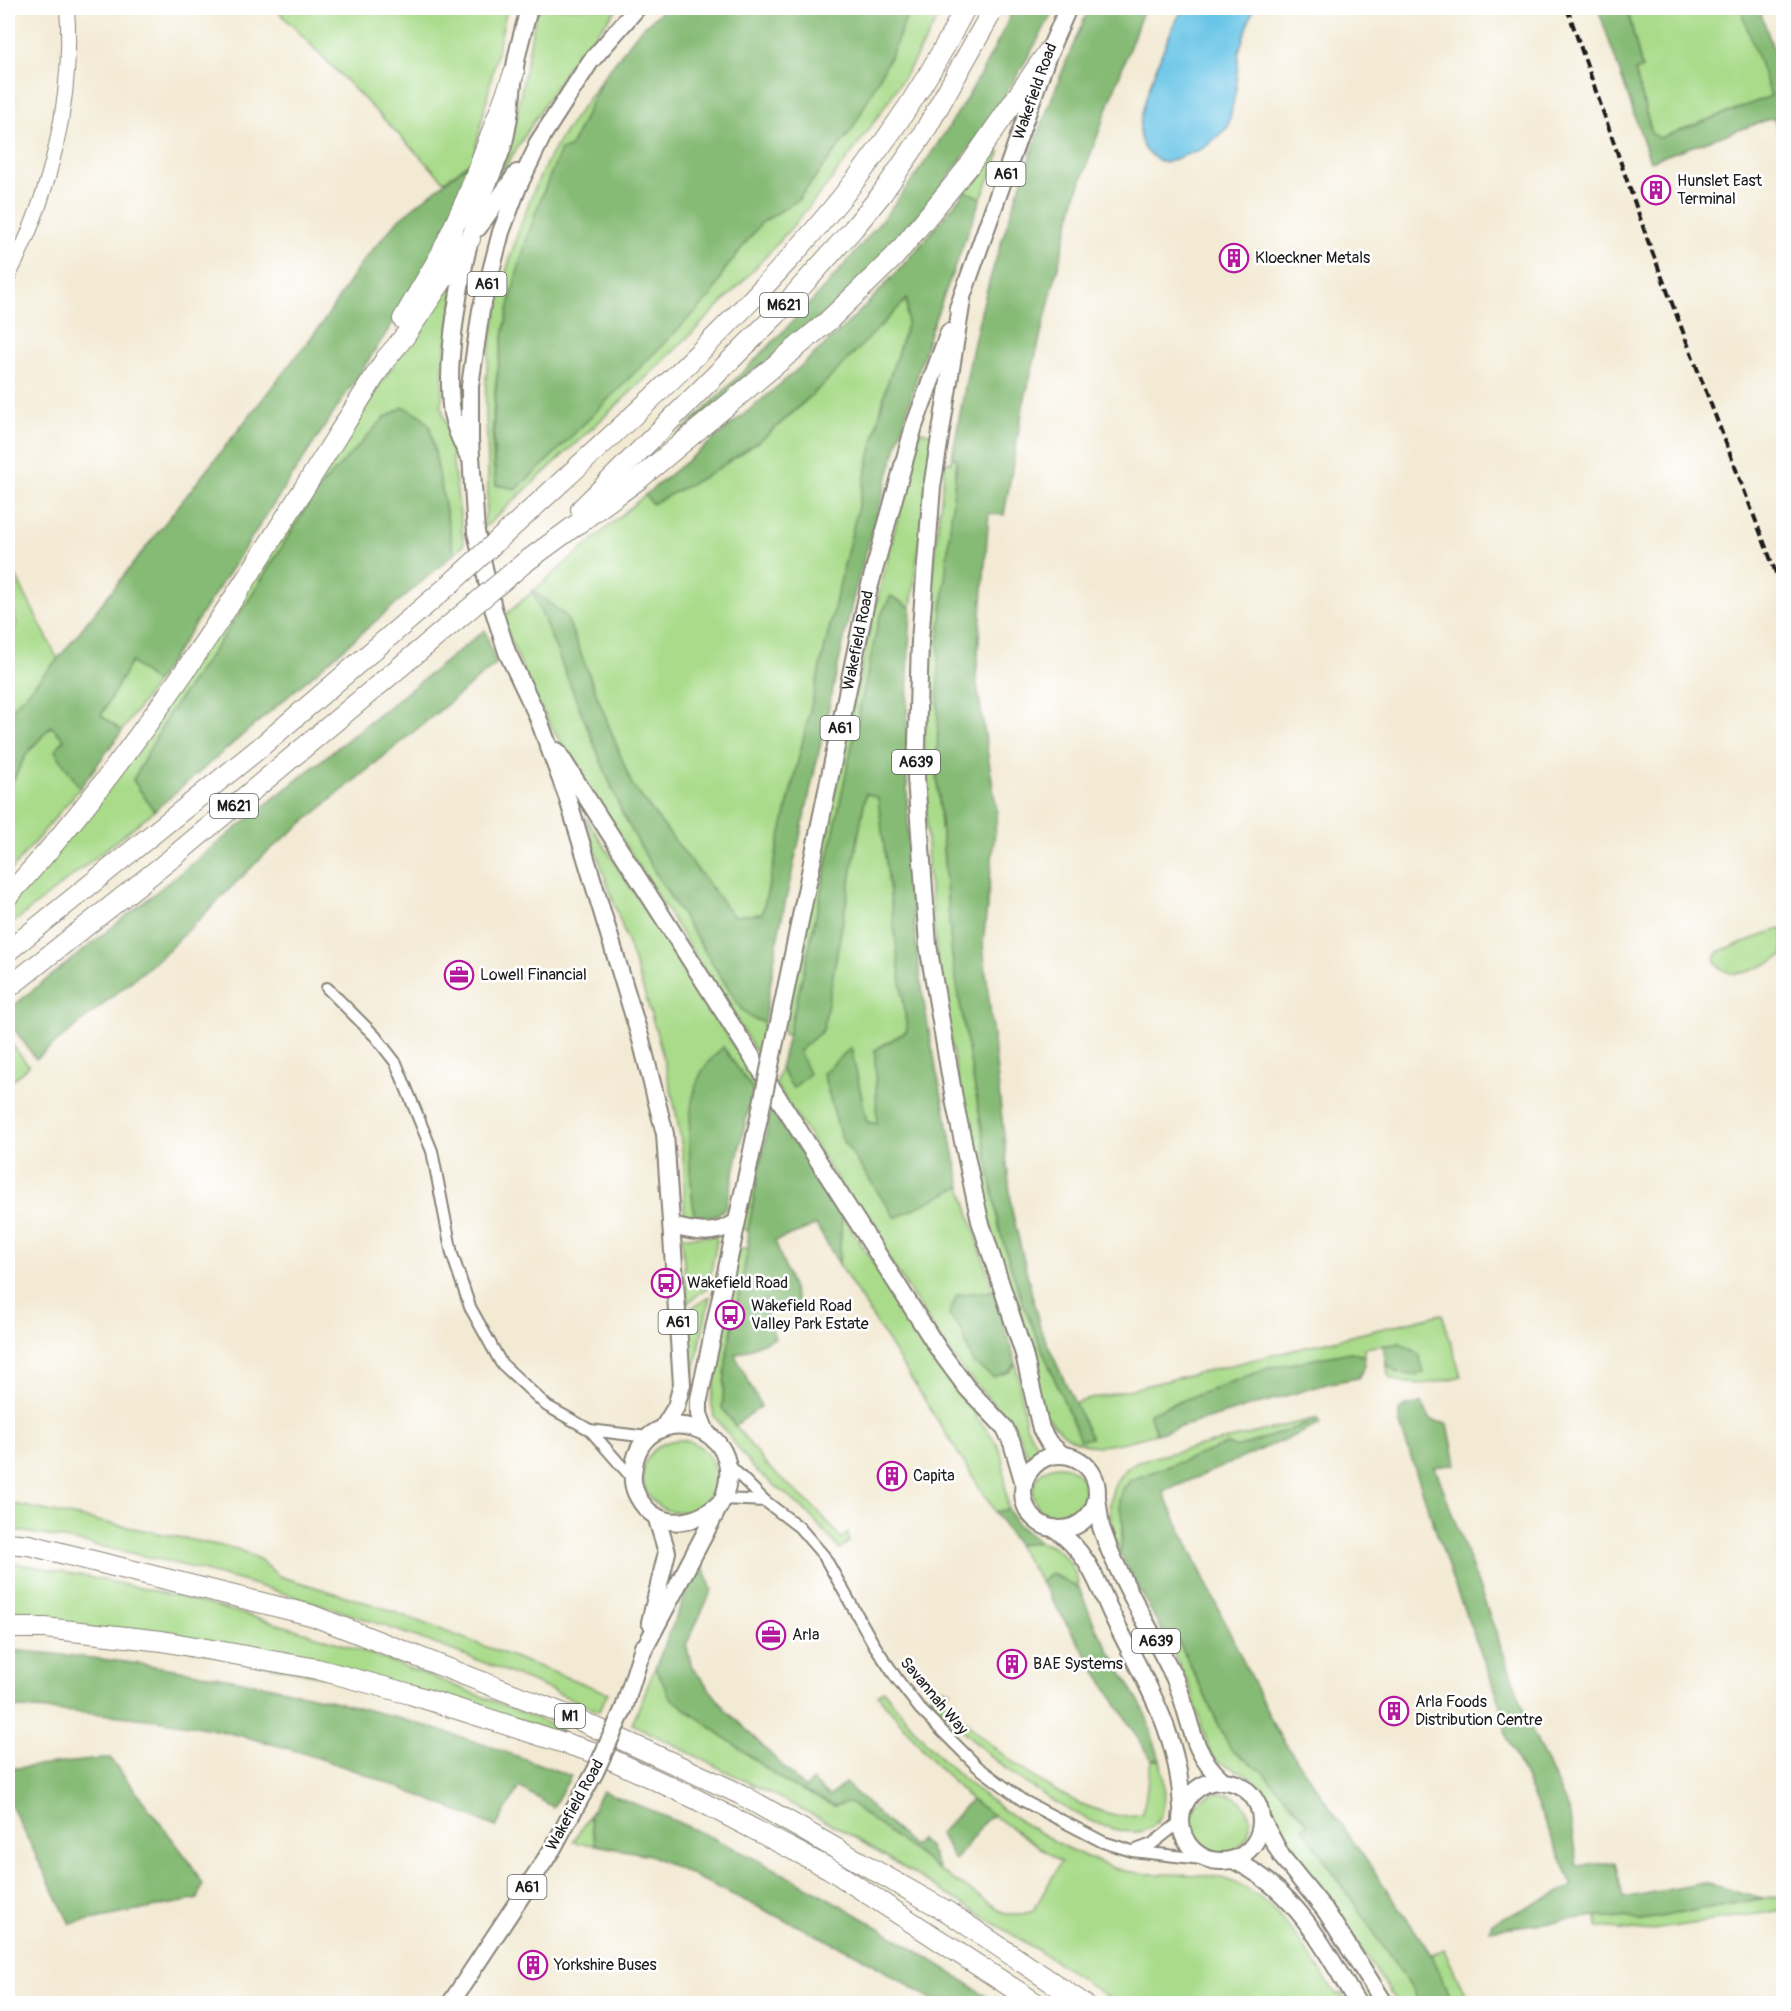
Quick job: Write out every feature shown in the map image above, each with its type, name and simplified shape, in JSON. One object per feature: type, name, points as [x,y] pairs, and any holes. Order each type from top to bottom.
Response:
[{"type":"highway","name":"M621","points":[[8,951],[257,750],[448,586],[636,412],[757,294],[832,211],[895,127],[965,8]]},
{"type":"highway","name":"M621","points":[[8,988],[172,858],[524,563],[613,479],[776,315],[881,195],[922,136],[994,8]]},
{"type":"highway","name":"M621","points":[[524,563],[647,473],[828,321],[895,256],[969,166],[1050,49]]},
{"type":"highway","points":[[385,360],[397,329],[441,254],[467,198],[514,73]]},
{"type":"highway","points":[[8,896],[152,716],[216,625],[385,360],[405,336],[470,239]]},
{"type":"highway","name":"M1","points":[[8,1543],[29,1545],[311,1615],[577,1719],[740,1794],[948,1912],[1084,2004]]},
{"type":"highway","name":"M1","points":[[8,1628],[45,1628],[162,1641],[317,1669],[410,1694],[602,1755],[713,1808],[830,1869],[1037,2004]]},
{"type":"main road","points":[[471,461],[458,436],[452,412],[450,374],[470,239],[502,147],[512,109],[514,73],[529,8]]},
{"type":"main road","name":"A61","points":[[637,8],[590,62],[542,137],[518,187],[501,232],[481,310],[470,386],[471,461],[476,532],[483,573],[507,652],[537,715],[567,796],[641,1040],[665,1134],[682,1384],[676,1407],[663,1428]]},
{"type":"main road","name":"Wakefield Road","points":[[640,1657],[728,1485],[729,1465],[721,1446],[706,1432],[699,1414],[699,1399],[868,592],[914,426],[962,300],[1050,49],[1068,8]]},
{"type":"main road","points":[[470,239],[542,137]]},
{"type":"main road","name":"A639","points":[[962,300],[932,487],[920,641],[916,778],[928,945],[955,1104],[980,1221],[1024,1354],[1038,1421],[1049,1443],[1063,1455]]},
{"type":"main road","points":[[537,715],[594,810],[939,1350],[967,1388],[1005,1428],[1012,1443],[1024,1484],[1027,1507],[1034,1517],[1054,1528],[1077,1525],[1086,1518],[1097,1498],[1096,1484],[1091,1472],[1074,1457],[1050,1456],[1038,1462],[1029,1472],[1024,1484]]},
{"type":"main road","points":[[672,1226],[706,1232],[722,1231],[735,1223]]},
{"type":"main road","points":[[632,1478],[635,1456],[648,1437],[663,1428],[678,1425],[706,1432]]},
{"type":"main road","name":"Wakefield Road","points":[[450,2004],[553,1848],[595,1772],[624,1708],[640,1657],[667,1552],[656,1516],[641,1502],[632,1478]]},
{"type":"main road","name":"A639","points":[[1097,1498],[1101,1527],[1109,1549],[1175,1680],[1196,1747],[1202,1759],[1222,1780]]},
{"type":"main road","points":[[656,1516],[672,1522],[690,1522],[706,1515],[721,1501]]},
{"type":"main road","name":"A639","points":[[1054,1528],[1071,1540],[1089,1562],[1116,1623],[1154,1697],[1175,1752],[1181,1775],[1181,1815]]},
{"type":"main road","points":[[1262,1820],[1257,1840],[1243,1856],[1233,1860],[1210,1860],[1190,1848],[1183,1836],[1181,1815],[1191,1794],[1205,1784],[1222,1780],[1234,1782],[1254,1797],[1262,1820],[1282,1857],[1325,1910],[1385,2004]]},
{"type":"main road","points":[[1233,1860],[1254,1870],[1289,1899],[1316,1935],[1358,2004]]},
{"type":"street","points":[[8,277],[30,231],[49,172],[67,68],[67,8]]},
{"type":"street","points":[[327,988],[375,1036],[396,1063],[432,1151],[452,1254],[470,1307],[501,1363],[547,1406],[590,1430],[632,1478]]},
{"type":"street","points":[[590,1430],[648,1437]]},
{"type":"street","name":"Savannah Way","points":[[729,1465],[765,1501],[799,1527],[824,1556],[891,1671],[920,1709],[978,1767],[1022,1800],[1103,1842],[1132,1851],[1210,1860]]},
{"type":"street","points":[[721,1501],[765,1501]]},
{"type":"street","points":[[1132,1851],[1152,1844],[1181,1815]]},
{"type":"green space","points":[[275,8],[507,8],[473,160],[444,181]]},
{"type":"green space","points":[[541,8],[618,8],[568,67],[498,178],[518,109],[535,17]]},
{"type":"green space","points":[[665,8],[910,8],[893,51],[853,128],[798,200],[761,223],[724,271],[712,295],[542,466],[516,489],[496,485],[495,400],[500,357],[518,270],[530,229],[561,150],[570,148],[604,76],[640,30]]},
{"type":"green space","points":[[910,8],[943,8],[900,84],[850,156],[795,223],[736,288],[674,351],[482,530],[488,493],[486,379],[493,327],[506,271],[524,216],[550,156],[604,76],[570,148],[561,150],[546,185],[519,269],[499,360],[494,404],[493,447],[496,485],[516,489],[542,466],[711,295],[724,271],[761,223],[798,200],[853,128],[893,51]]},
{"type":"green space","points":[[1014,8],[1055,8],[997,108],[929,202],[854,286],[776,356],[668,444],[769,346],[863,243],[906,188],[946,131],[982,71]]},
{"type":"green space","points":[[1089,8],[1144,8],[1076,195],[1023,406],[1004,515],[989,513],[976,678],[997,813],[983,944],[1012,1211],[1040,1328],[1091,1438],[1080,1440],[1022,1301],[1000,1232],[952,957],[937,775],[939,640],[957,459],[952,457],[970,362],[986,292],[1014,203],[1049,104]]},
{"type":"green space","points":[[1598,8],[1627,8],[1642,68],[1635,71],[1652,134],[1660,138],[1771,96],[1740,8],[1759,8],[1783,77],[1783,141],[1773,118],[1650,161]]},
{"type":"green space","points":[[1627,8],[1740,8],[1772,96],[1660,138],[1652,135],[1635,70],[1642,68]]},
{"type":"green space","points":[[997,148],[1000,153],[981,198],[965,191]]},
{"type":"green space","points":[[473,160],[473,201],[156,683],[131,662],[101,715],[122,731],[80,788],[55,751],[64,739],[51,726],[26,755],[8,790],[8,713],[58,659],[324,321],[361,263],[400,218]]},
{"type":"green space","points":[[965,191],[981,198],[930,332],[855,590],[780,926],[764,1022],[753,1019],[742,1010],[656,874],[622,813],[532,590],[566,616],[632,785],[733,916],[762,914],[886,388],[907,325],[907,299],[825,383],[766,436],[710,474],[652,504],[645,495],[762,400],[846,325],[909,259]]},
{"type":"green space","points":[[451,284],[455,294],[443,366],[442,409],[449,434],[464,544],[454,554],[430,427],[318,489],[247,603],[169,714],[133,780],[154,811],[8,927],[8,908]]},
{"type":"green space","points":[[907,298],[907,325],[886,388],[762,914],[733,916],[632,785],[566,616],[533,592],[622,813],[656,874],[742,1010],[753,1019],[764,1022],[758,1055],[553,730],[528,683],[502,618],[645,495],[653,503],[726,464],[766,436],[821,386]]},
{"type":"green space","points":[[403,407],[421,415],[430,427],[454,554],[154,811],[133,780],[169,714],[247,603],[318,489],[384,418]]},
{"type":"green space","points":[[920,431],[933,434],[911,608],[891,596],[879,619],[807,958],[788,1035],[783,1034],[872,619]]},
{"type":"green space","points":[[952,457],[957,459],[939,640],[937,775],[952,957],[1000,1232],[1022,1302],[1080,1439],[1091,1438],[1074,1403],[1442,1314],[1461,1376],[1444,1381],[1416,1384],[1390,1378],[1386,1364],[1397,1373],[1400,1343],[1364,1348],[1364,1356],[1351,1352],[1268,1368],[1150,1413],[1156,1434],[1110,1445],[1084,1444],[1071,1439],[1059,1430],[1047,1416],[1044,1418],[976,1176],[940,986],[928,871],[924,737],[929,610],[945,462],[951,463]]},
{"type":"green space","points":[[8,561],[58,659],[8,713],[8,642],[17,623],[8,602]]},
{"type":"green space","points":[[891,596],[911,608],[907,770],[911,891],[928,1027],[961,1186],[895,1218],[841,1137],[823,1073],[851,1048],[867,1122],[877,1124],[875,1050],[907,1031],[878,798],[866,793],[823,1030],[799,1051],[809,1074],[793,1088],[780,1068],[807,958],[879,619]]},
{"type":"green space","points":[[485,630],[496,664],[265,854],[162,956],[36,1059],[8,1021],[8,1010]]},
{"type":"green space","points":[[131,662],[156,683],[122,731],[101,716]]},
{"type":"green space","points":[[51,726],[64,739],[56,751],[80,788],[8,874],[8,790],[26,755]]},
{"type":"green space","points":[[866,793],[878,797],[907,1031],[875,1050],[878,1124],[867,1122],[851,1048],[823,1073],[841,1137],[895,1217],[961,1186],[993,1291],[957,1295],[949,1315],[961,1329],[973,1363],[1009,1372],[1016,1363],[1026,1425],[1038,1448],[1028,1455],[1015,1428],[963,1370],[942,1341],[776,1085],[780,1068],[793,1087],[799,1051],[823,1030]]},
{"type":"green space","points":[[584,815],[755,1078],[753,1090],[723,1047],[691,1118],[690,1170],[694,1217],[684,1215],[683,1156],[676,1113],[655,1026]]},
{"type":"green space","points":[[1783,928],[1783,956],[1765,965],[1746,972],[1728,972],[1720,968],[1714,959],[1720,951]]},
{"type":"green space","points":[[8,1040],[29,1066],[8,1084]]},
{"type":"green space","points":[[723,1047],[753,1090],[726,1207],[715,1217],[694,1217],[689,1148],[693,1095],[703,1070]]},
{"type":"green space","points":[[771,1106],[842,1215],[839,1264],[816,1225],[775,1241],[798,1303],[766,1313],[775,1338],[735,1355],[761,1406],[735,1426],[722,1408],[727,1353],[748,1249],[748,1231]]},
{"type":"green space","points":[[759,1149],[762,1150],[748,1231],[742,1228]]},
{"type":"green space","points":[[842,1215],[940,1365],[978,1412],[975,1416],[995,1441],[1003,1460],[1008,1509],[995,1512],[839,1264]]},
{"type":"green space","points":[[715,1236],[717,1240],[708,1287],[687,1303],[682,1237]]},
{"type":"green space","points":[[743,1248],[748,1249],[727,1353],[722,1408],[765,1464],[818,1511],[841,1538],[848,1533],[849,1542],[840,1549],[804,1509],[753,1468],[714,1416],[711,1401],[728,1313],[727,1300],[737,1251]]},
{"type":"green space","points":[[993,1291],[1016,1363],[1009,1372],[993,1377],[973,1363],[961,1329],[949,1315],[957,1295]]},
{"type":"green space","points":[[710,1296],[692,1381],[688,1381],[687,1311]]},
{"type":"green space","points":[[1400,1343],[1419,1354],[1424,1373],[1404,1374],[1386,1364],[1383,1346]]},
{"type":"green space","points":[[1351,1352],[1364,1356],[1365,1366],[1358,1378],[1330,1383],[1156,1434],[1149,1413],[1269,1368]]},
{"type":"green space","points":[[1422,1403],[1431,1420],[1448,1424],[1456,1464],[1435,1467],[1532,1731],[1569,1810],[1577,1866],[1615,1862],[1623,1898],[1704,1883],[1763,1898],[1642,1920],[1597,1916],[1489,1930],[1492,1923],[1573,1886],[1506,1735],[1501,1705],[1454,1584],[1399,1422],[1399,1411],[1405,1406]]},
{"type":"green space","points":[[1317,1418],[1319,1420],[1236,1448],[1228,1444],[1131,1480],[1119,1499],[1123,1526],[1120,1554],[1112,1528],[1110,1502],[1118,1479],[1126,1469],[1138,1461]]},
{"type":"green space","points":[[1319,1420],[1321,1424],[1163,1492],[1276,1730],[1432,1955],[1452,2003],[1419,2003],[1413,1990],[1303,1828],[1308,1823],[1262,1771],[1231,1750],[1178,1640],[1169,1644],[1120,1554],[1123,1526],[1119,1500],[1123,1489],[1131,1480],[1228,1444],[1236,1448]]},
{"type":"green space","points":[[679,1440],[699,1446],[709,1456],[715,1476],[709,1496],[699,1506],[679,1512],[659,1506],[649,1496],[643,1476],[649,1456],[659,1446]]},
{"type":"green space","points":[[1059,1466],[1073,1470],[1081,1478],[1085,1492],[1081,1506],[1073,1514],[1059,1518],[1045,1514],[1037,1506],[1033,1492],[1037,1478],[1045,1470]]},
{"type":"green space","points":[[8,1503],[237,1549],[259,1559],[279,1576],[381,1607],[608,1693],[599,1711],[455,1651],[310,1601],[161,1560],[8,1529]]},
{"type":"green space","points":[[1008,1509],[1016,1523],[1039,1542],[1017,1545],[995,1512]]},
{"type":"green space","points":[[1039,1542],[1055,1548],[1066,1558],[1071,1564],[1079,1588],[1051,1573],[1041,1582],[1017,1545]]},
{"type":"green space","points":[[700,1559],[712,1590],[686,1645],[692,1667],[726,1710],[805,1788],[813,1781],[829,1797],[845,1783],[913,1846],[920,1839],[929,1847],[940,1871],[848,1802],[835,1806],[785,1782],[671,1698],[655,1668]]},
{"type":"green space","points":[[8,1562],[164,1593],[296,1629],[411,1669],[562,1729],[559,1735],[481,1709],[45,1620],[8,1618]]},
{"type":"green space","points":[[1050,1573],[1079,1588],[1096,1628],[1144,1710],[1160,1760],[1151,1760],[1041,1582]]},
{"type":"green space","points":[[1177,1639],[1231,1750],[1262,1771],[1308,1823],[1303,1828],[1413,1990],[1419,2003],[1397,2003],[1338,1913],[1278,1839],[1270,1803],[1260,1786],[1246,1774],[1218,1762],[1210,1753],[1189,1685],[1169,1644]]},
{"type":"green space","points":[[8,1650],[152,1666],[294,1692],[434,1729],[571,1776],[553,1807],[519,1787],[496,1827],[329,1762],[294,1750],[225,1732],[171,1722],[8,1707]]},
{"type":"green space","points":[[655,1668],[671,1698],[785,1782],[834,1806],[848,1802],[940,1871],[1006,1914],[1033,1911],[1061,1862],[971,1800],[936,1765],[878,1695],[883,1690],[927,1743],[961,1777],[1000,1808],[1043,1835],[1088,1858],[1124,1871],[1216,1877],[1236,1883],[1254,1894],[1286,1924],[1337,1995],[1342,1993],[1348,2003],[1117,2003],[1049,1957],[839,1828],[632,1724]]},
{"type":"green space","points":[[942,1688],[950,1691],[943,1697],[959,1715],[999,1751],[1044,1784],[1092,1808],[1118,1816],[1143,1814],[1151,1760],[1160,1760],[1165,1800],[1157,1823],[1140,1832],[1117,1830],[1089,1820],[1035,1790],[981,1747],[930,1696],[936,1689]]},
{"type":"green space","points":[[110,1758],[189,1861],[203,1884],[198,1899],[70,1924],[8,1799],[8,1769]]},
{"type":"green space","points":[[602,1791],[704,1834],[806,1886],[904,1943],[997,2003],[938,2003],[856,1954],[650,1855],[596,1845],[589,1816]]},
{"type":"green space","points":[[1220,1793],[1241,1802],[1250,1823],[1241,1844],[1220,1853],[1199,1844],[1190,1823],[1199,1802]]},
{"type":"green space","points":[[971,1800],[993,1815],[984,1822],[955,1861],[939,1834]]},
{"type":"green space","points":[[589,1816],[596,1845],[573,1842]]},
{"type":"green space","points":[[1783,1895],[1783,1910],[1645,1931],[1598,1927],[1597,1916],[1642,1920]]},
{"type":"green space","points":[[1444,1949],[1460,1984],[1474,2003],[1452,2003],[1432,1955]]},
{"type":"water","points":[[1184,8],[1253,8],[1253,10],[1239,51],[1236,89],[1228,127],[1204,148],[1165,163],[1145,149],[1141,140],[1140,123],[1156,70],[1171,32]]},
{"type":"railway","points":[[1567,8],[1648,241],[1784,594]]},
{"type":"place","name":"Hunslet East Terminal","points":[[1656,190]]},
{"type":"place","name":"Kloeckner Metals","points":[[1234,258]]},
{"type":"place","name":"Lowell Financial","points":[[459,975]]},
{"type":"place","name":"Wakefield Road","points":[[666,1283]]},
{"type":"place","name":"Wakefield Road Valley Park Estate","points":[[730,1315]]},
{"type":"place","name":"Capita","points":[[892,1476]]},
{"type":"place","name":"Arla","points":[[771,1635]]},
{"type":"place","name":"BAE Systems","points":[[1012,1664]]},
{"type":"place","name":"Arla Foods Distribution Centre","points":[[1394,1711]]},
{"type":"place","name":"Yorkshire Buses","points":[[533,1965]]}]
